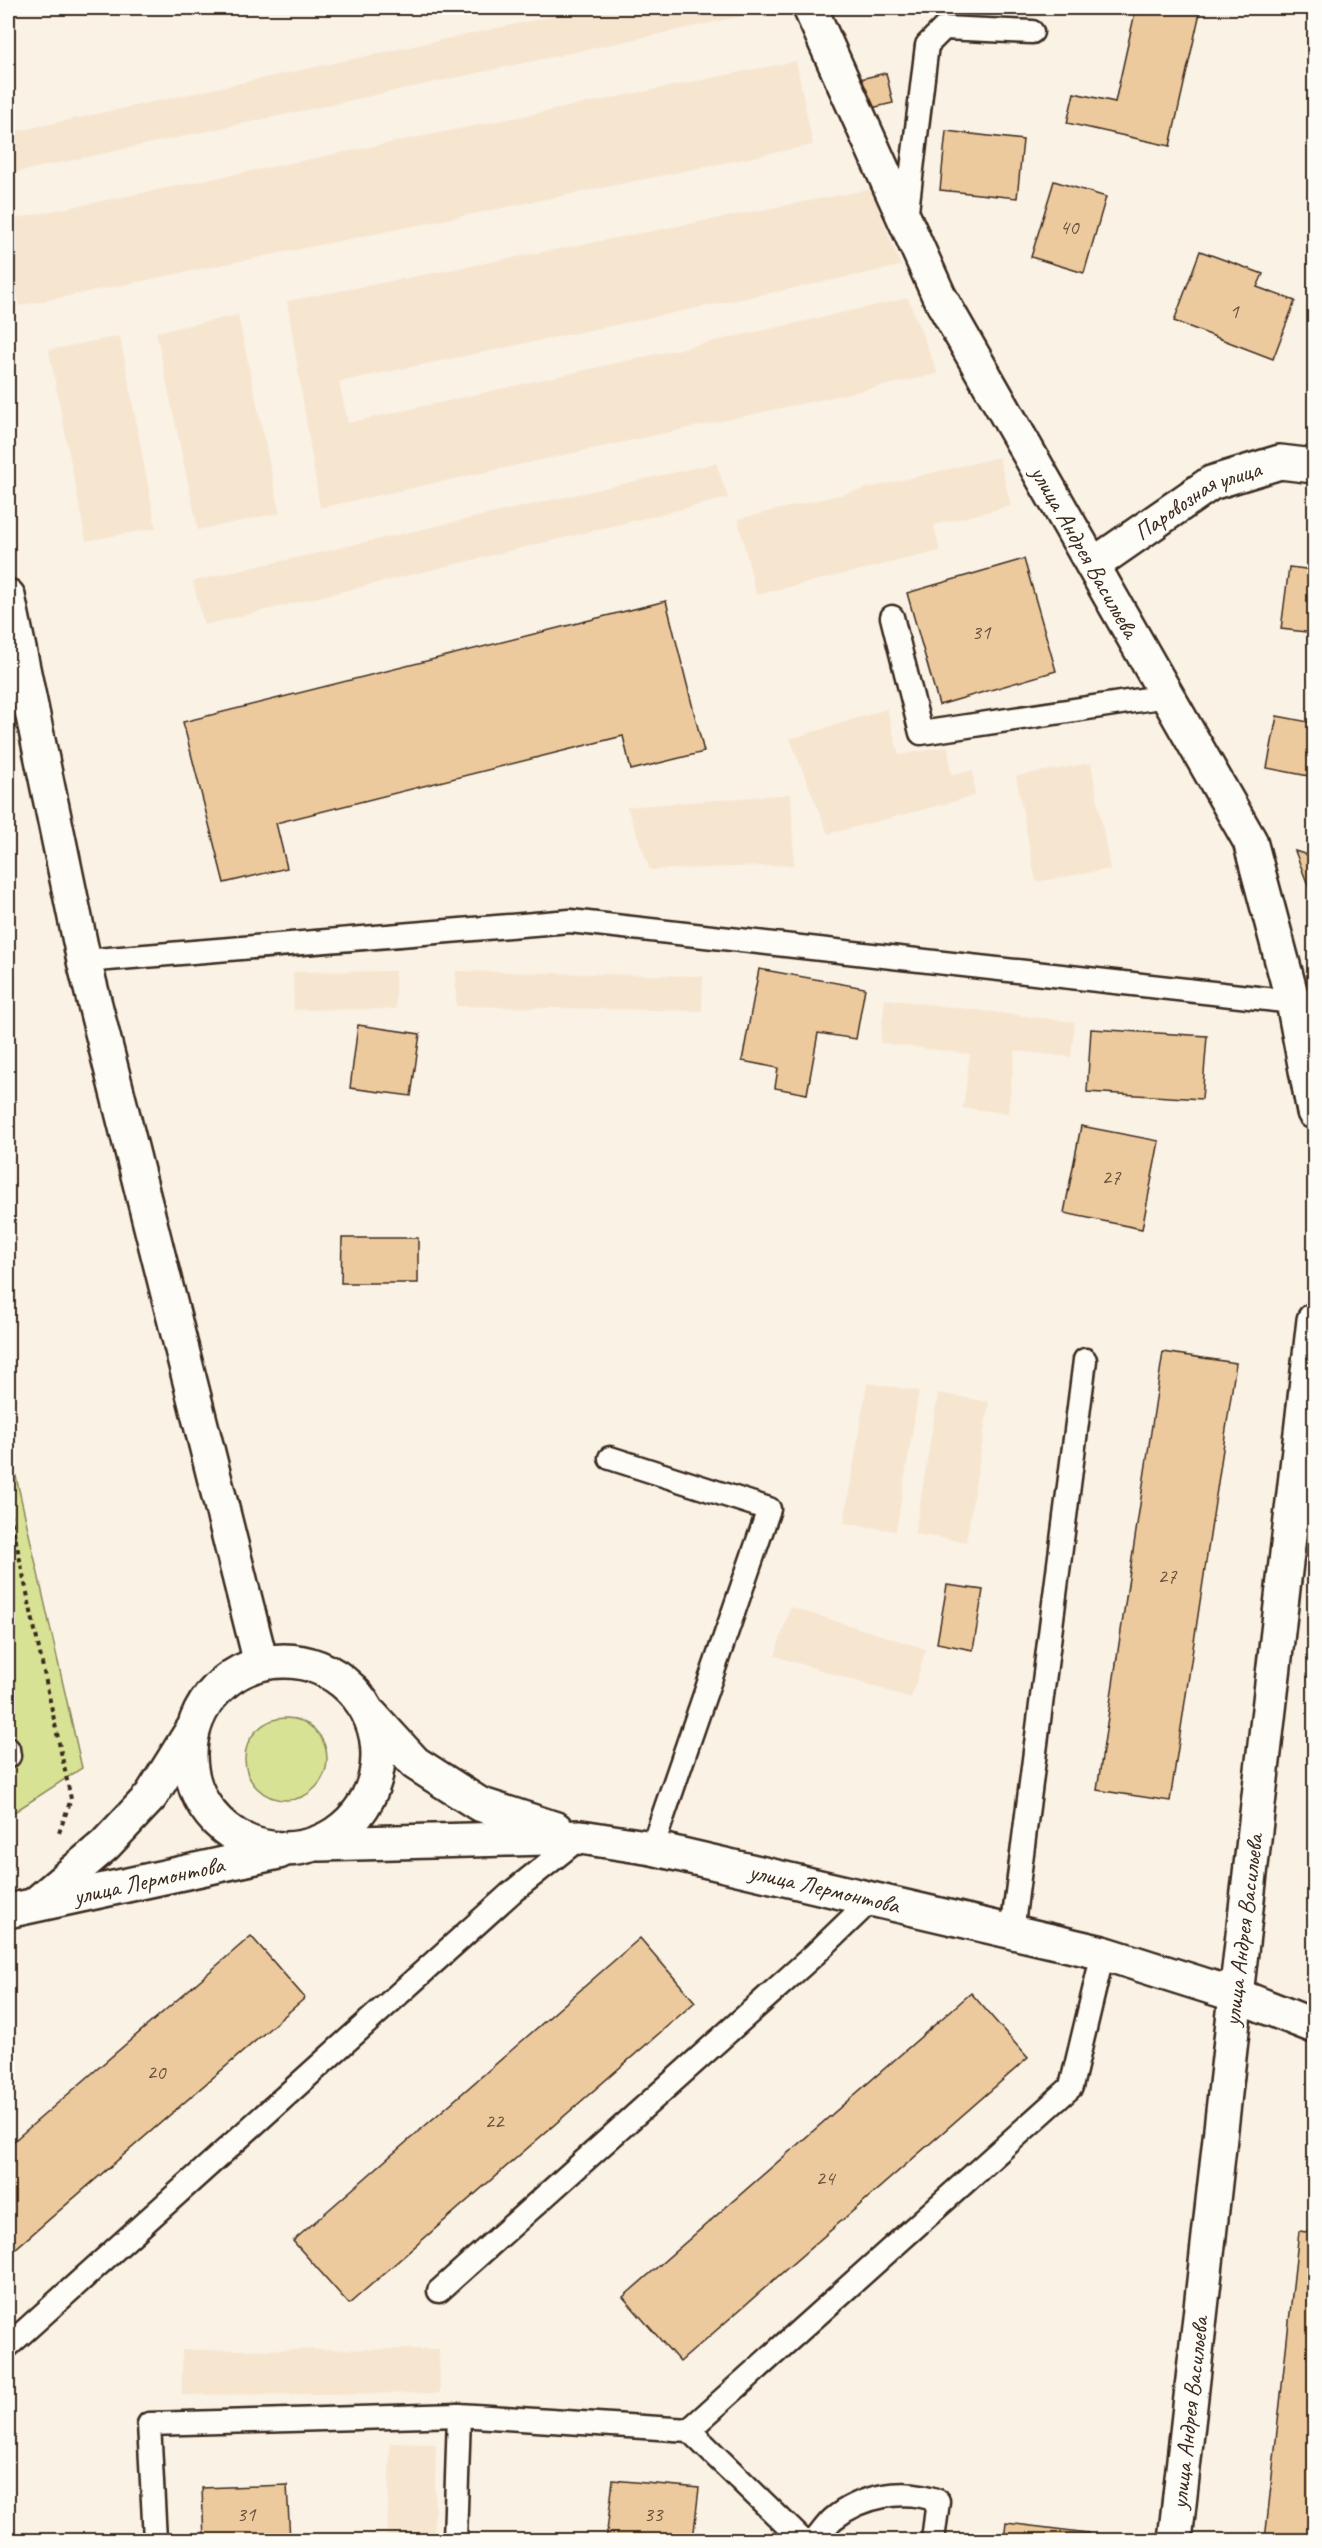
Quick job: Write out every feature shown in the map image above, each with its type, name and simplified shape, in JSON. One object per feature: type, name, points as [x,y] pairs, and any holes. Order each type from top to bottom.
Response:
[{"type":"street","name":"улица Андрея Васильева","points":[[810,8],[939,296],[1250,840],[1293,1002],[1314,1112]]},
{"type":"street","name":"Паровозная улица","points":[[1093,566],[1211,483],[1280,462],[1314,466]]},
{"type":"street","points":[[8,596],[84,961],[261,1663]]},
{"type":"street","name":"улица Андрея Васильева","points":[[1175,2541],[1314,1320]]},
{"type":"street","points":[[21,1908],[105,1845],[152,1796],[193,1728],[208,1698],[231,1676],[261,1663],[294,1660],[326,1669],[353,1689],[371,1715],[415,1763],[479,1804],[581,1837]]},
{"type":"street","points":[[193,1728],[189,1757],[195,1788],[210,1814],[232,1835],[261,1848],[305,1847],[346,1827],[366,1804],[377,1776],[379,1746],[371,1715]]},
{"type":"street","name":"улица Лермонтова","points":[[21,1908],[305,1847],[581,1837],[652,1848],[1103,1953],[1236,1995],[1314,2026]]},
{"type":"lane","points":[[905,221],[927,45],[944,28],[1032,32]]},
{"type":"lane","points":[[892,616],[921,733],[1167,696]]},
{"type":"lane","points":[[84,961],[570,921],[1293,1002]]},
{"type":"lane","points":[[1012,1932],[1085,1360]]},
{"type":"lane","points":[[610,1458],[770,1509],[652,1848]]},
{"type":"lane","points":[[8,2346],[512,1892],[581,1837]]},
{"type":"lane","points":[[439,2291],[815,1954],[872,1899]]},
{"type":"lane","points":[[689,2430],[1071,2087],[1103,1953]]},
{"type":"lane","points":[[455,2541],[459,2415]]},
{"type":"lane","points":[[155,2541],[149,2424],[459,2415],[689,2430],[802,2541]]},
{"type":"lane","points":[[815,2541],[832,2520],[861,2502],[894,2494],[927,2496],[938,2501],[933,2541]]},
{"type":"path","points":[[8,1504],[71,1799],[56,1841]]},
{"type":"shaded area","points":[[591,8],[771,8],[771,10],[8,174],[8,133]]},
{"type":"shaded area","points":[[796,61],[813,145],[19,306],[8,251],[8,220]]},
{"type":"shaded area","points":[[871,189],[901,266],[339,382],[348,423],[908,298],[938,374],[320,508],[287,301]]},
{"type":"shaded area","points":[[238,315],[280,513],[198,530],[156,332]]},
{"type":"shaded area","points":[[120,336],[156,528],[86,541],[49,350]]},
{"type":"shaded area","points":[[999,457],[1011,506],[934,525],[940,551],[756,595],[738,519]]},
{"type":"shaded area","points":[[716,463],[728,498],[204,625],[193,581]]},
{"type":"shaded area","points":[[887,709],[899,755],[948,746],[951,774],[973,771],[975,796],[828,834],[790,739]]},
{"type":"shaded area","points":[[1091,763],[1110,869],[1036,882],[1016,776]]},
{"type":"shaded area","points":[[791,794],[794,865],[650,870],[627,807]]},
{"type":"shaded area","points":[[395,971],[396,1009],[294,1010],[293,972]]},
{"type":"shaded area","points":[[456,971],[703,976],[702,1011],[456,1006]]},
{"type":"shaded area","points":[[885,999],[1075,1022],[1071,1057],[1015,1051],[1008,1113],[963,1108],[970,1054],[880,1043]]},
{"type":"shaded area","points":[[867,1383],[919,1391],[896,1531],[844,1523]]},
{"type":"shaded area","points":[[938,1393],[989,1402],[966,1542],[915,1534]]},
{"type":"shaded area","points":[[790,1607],[926,1649],[911,1698],[775,1656]]},
{"type":"shaded area","points":[[439,2349],[440,2393],[182,2395],[182,2350]]},
{"type":"shaded area","points":[[390,2443],[436,2444],[434,2540],[387,2540]]},
{"type":"green space","points":[[8,1441],[82,1768],[8,1816]]},
{"type":"green space","points":[[286,1718],[302,1722],[315,1730],[323,1743],[327,1759],[323,1775],[315,1788],[302,1796],[286,1800],[270,1796],[257,1788],[249,1775],[245,1759],[249,1743],[257,1730],[270,1722]]},
{"type":"building","points":[[1136,8],[1201,8],[1170,146],[1067,123],[1074,93],[1115,102]]},
{"type":"building","points":[[886,73],[893,103],[867,109],[860,79]]},
{"type":"building","points":[[946,131],[1023,140],[1017,198],[940,190]]},
{"type":"building","points":[[1054,181],[1106,197],[1084,273],[1031,257]]},
{"type":"building","points":[[1200,251],[1263,274],[1257,287],[1295,301],[1273,359],[1174,321]]},
{"type":"building","points":[[1024,559],[1056,671],[939,705],[907,593]]},
{"type":"building","points":[[1289,567],[1314,570],[1314,633],[1281,629]]},
{"type":"building","points":[[666,601],[704,752],[631,770],[623,736],[276,823],[287,868],[224,883],[183,722]]},
{"type":"building","points":[[1277,716],[1314,723],[1314,777],[1267,768]]},
{"type":"building","points":[[1295,851],[1314,857],[1314,901]]},
{"type":"building","points":[[759,969],[865,988],[856,1039],[818,1033],[807,1094],[775,1088],[778,1068],[742,1061]]},
{"type":"building","points":[[358,1025],[420,1034],[411,1096],[350,1088]]},
{"type":"building","points":[[1091,1029],[1207,1036],[1202,1099],[1087,1092]]},
{"type":"building","points":[[1081,1126],[1159,1141],[1142,1229],[1064,1213]]},
{"type":"building","points":[[342,1238],[418,1238],[418,1283],[341,1283]]},
{"type":"building","points":[[1163,1352],[1236,1363],[1170,1801],[1097,1790]]},
{"type":"building","points":[[947,1585],[983,1590],[973,1650],[937,1643]]},
{"type":"building","points":[[251,1936],[305,1998],[8,2255],[8,2146]]},
{"type":"building","points":[[640,1938],[695,2002],[349,2304],[293,2241]]},
{"type":"building","points":[[971,1993],[1028,2058],[680,2362],[623,2297]]},
{"type":"building","points":[[1299,2231],[1314,2233],[1314,2540],[1265,2540]]},
{"type":"building","points":[[613,2480],[699,2488],[693,2540],[606,2540]]},
{"type":"building","points":[[287,2485],[290,2540],[204,2540],[202,2488]]},
{"type":"building","points":[[9,2486],[12,2540],[8,2540]]},
{"type":"building","points":[[1006,2523],[1088,2533],[1087,2540],[1004,2540]]}]
